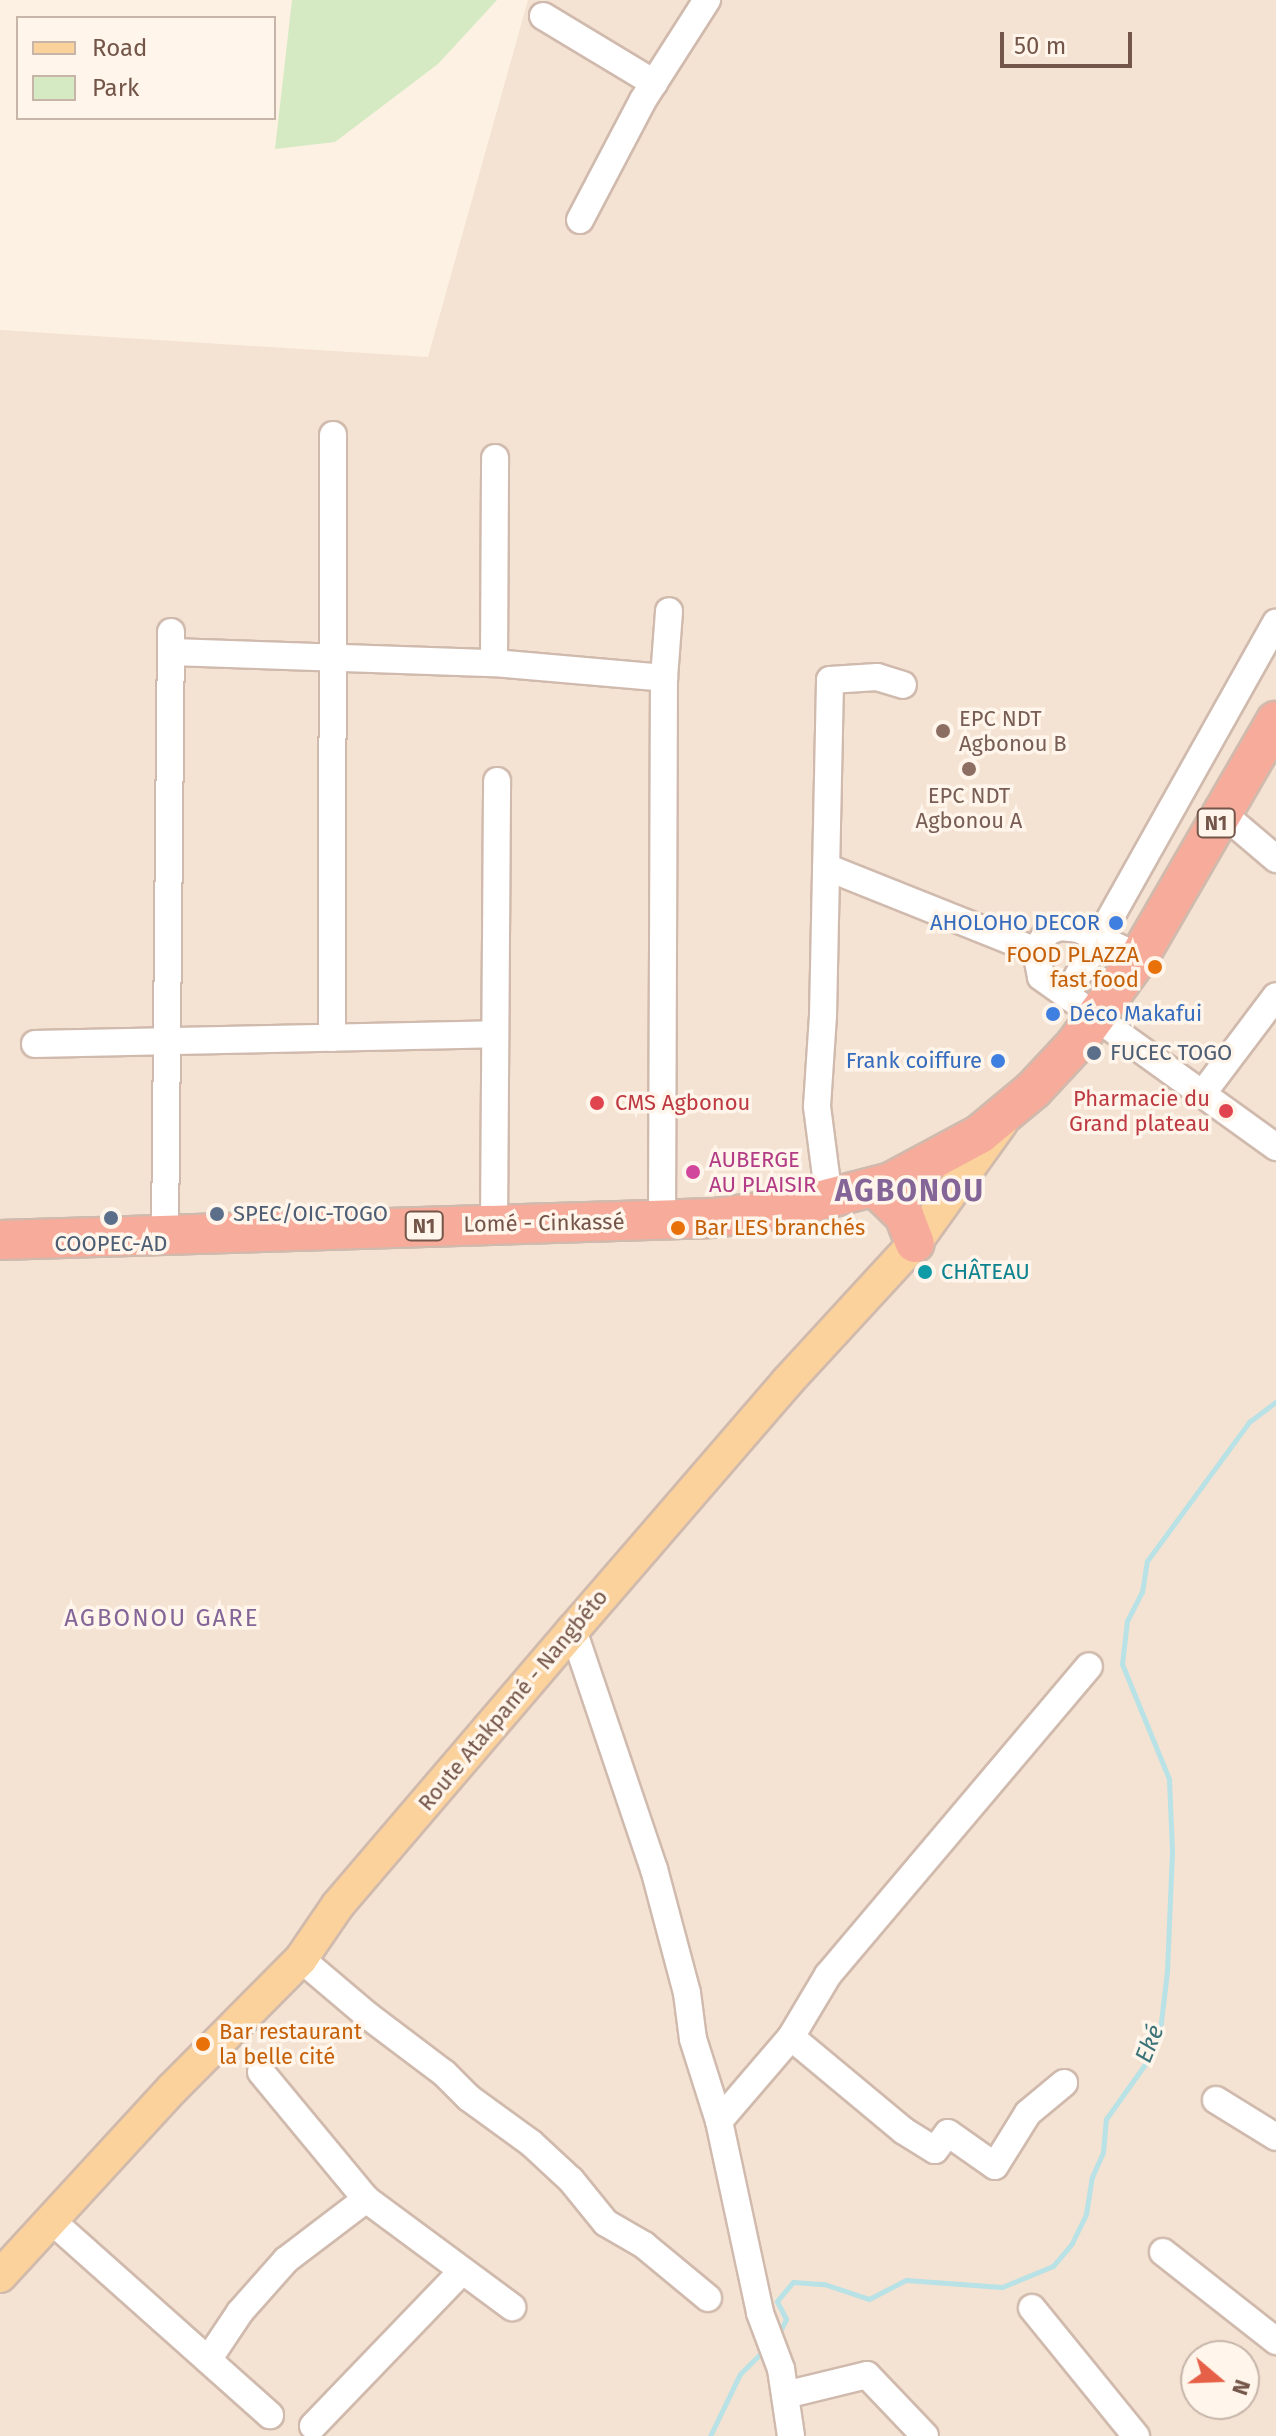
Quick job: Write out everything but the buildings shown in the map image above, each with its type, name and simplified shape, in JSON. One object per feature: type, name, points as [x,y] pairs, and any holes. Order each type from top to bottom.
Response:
[{"type":"highway","name":"N1","points":[[1155,925],[1276,721]]},
{"type":"highway","name":"Lomé - Cinkassé","points":[[0,1240],[662,1220],[762,1214],[851,1194],[954,1150],[1011,1110],[1084,1008],[1114,944],[1155,925]]},
{"type":"highway","name":"Lomé - Cinkassé","points":[[851,1194],[865,1180],[979,1117],[1043,1063],[1084,1008],[1139,957],[1155,925]]},
{"type":"highway","points":[[851,1194],[904,1215],[915,1243]]},
{"type":"main road","name":"Route Atakpamé - Nangbéto","points":[[0,2276],[172,2089],[301,1959],[338,1905],[573,1630],[787,1382],[915,1243],[1011,1110]]},
{"type":"street","points":[[580,220],[654,83],[707,0]]},
{"type":"street","points":[[543,16],[654,83]]},
{"type":"street","points":[[332,1038],[333,435]]},
{"type":"street","points":[[494,663],[495,458]]},
{"type":"street","points":[[662,1220],[664,678],[669,611]]},
{"type":"street","points":[[1276,623],[1114,944],[1060,927],[1047,932],[1036,951],[1041,977],[1276,1147]]},
{"type":"street","points":[[165,1235],[172,642],[333,657],[494,663],[664,678]]},
{"type":"street","points":[[851,1194],[817,1106],[823,1016],[830,680],[877,677],[903,685]]},
{"type":"street","points":[[494,1224],[497,781]]},
{"type":"street","points":[[1222,813],[1276,859]]},
{"type":"street","points":[[826,867],[1036,951]]},
{"type":"street","points":[[1203,1093],[1276,996]]},
{"type":"street","points":[[35,1044],[494,1034]]},
{"type":"street","points":[[573,1630],[654,1869],[687,1993],[693,2039],[719,2121],[760,2313],[783,2382],[791,2436]]},
{"type":"street","points":[[719,2121],[791,2037],[828,1975],[1089,1666]]},
{"type":"street","points":[[301,1959],[444,2073],[480,2107],[531,2143],[571,2180],[606,2223],[644,2245],[708,2298]]},
{"type":"street","points":[[791,2037],[904,2131],[935,2150],[948,2133],[995,2166],[1028,2113],[1064,2083]]},
{"type":"street","points":[[261,2072],[366,2199],[512,2307]]},
{"type":"street","points":[[1216,2100],[1276,2137]]},
{"type":"street","points":[[208,2360],[240,2312],[286,2260],[366,2199]]},
{"type":"street","points":[[52,2221],[270,2415]]},
{"type":"street","points":[[1163,2252],[1276,2341]]},
{"type":"street","points":[[313,2426],[461,2272]]},
{"type":"street","points":[[1032,2308],[1136,2436]]},
{"type":"street","points":[[783,2382],[867,2375],[925,2436]]},
{"type":"shaded area","points":[[528,0],[1276,0],[1276,2436],[0,2436],[0,330],[428,357]]},
{"type":"green space","points":[[292,0],[497,0],[438,64],[335,142],[275,149]]},
{"type":"waterway","name":"Eké","points":[[777,2337],[786,2319],[777,2301],[793,2282],[824,2284],[869,2299],[906,2280],[1002,2287],[1053,2266],[1072,2243],[1086,2214],[1092,2177],[1103,2152],[1106,2119],[1146,2063],[1160,2030],[1167,1971],[1172,1851],[1169,1779],[1122,1664],[1127,1621],[1142,1592],[1147,1561],[1249,1422],[1276,1402]]},
{"type":"waterway","name":"Eké","points":[[710,2436],[740,2374],[764,2350]]},
{"type":"place","name":"EPC NDT Agbonou B","points":[[943,731]]},
{"type":"place","name":"EPC NDT Agbonou A","points":[[969,769]]},
{"type":"place","name":"AHOLOHO DECOR","points":[[1116,923]]},
{"type":"place","name":"FOOD PLAZZA fast food","points":[[1155,967]]},
{"type":"place","name":"Déco Makafui","points":[[1053,1014]]},
{"type":"place","name":"FUCEC TOGO","points":[[1094,1053]]},
{"type":"place","name":"Frank coiffure","points":[[998,1061]]},
{"type":"place","name":"CMS Agbonou","points":[[597,1103]]},
{"type":"place","name":"Pharmacie du Grand plateau","points":[[1226,1111]]},
{"type":"place","name":"AUBERGE AU PLAISIR","points":[[693,1172]]},
{"type":"place","name":"SPEC/OIC-TOGO","points":[[217,1214]]},
{"type":"place","name":"COOPEC-AD","points":[[111,1218]]},
{"type":"place","name":"Bar LES branchés","points":[[678,1228]]},
{"type":"place","name":"CHÂTEAU","points":[[925,1272]]},
{"type":"place","name":"Bar restaurant la belle cité","points":[[203,2044]]},
{"type":"district","name":"AGBONOU","points":[[910,1191]]},
{"type":"district","name":"AGBONOU GARE","points":[[162,1619]]}]
